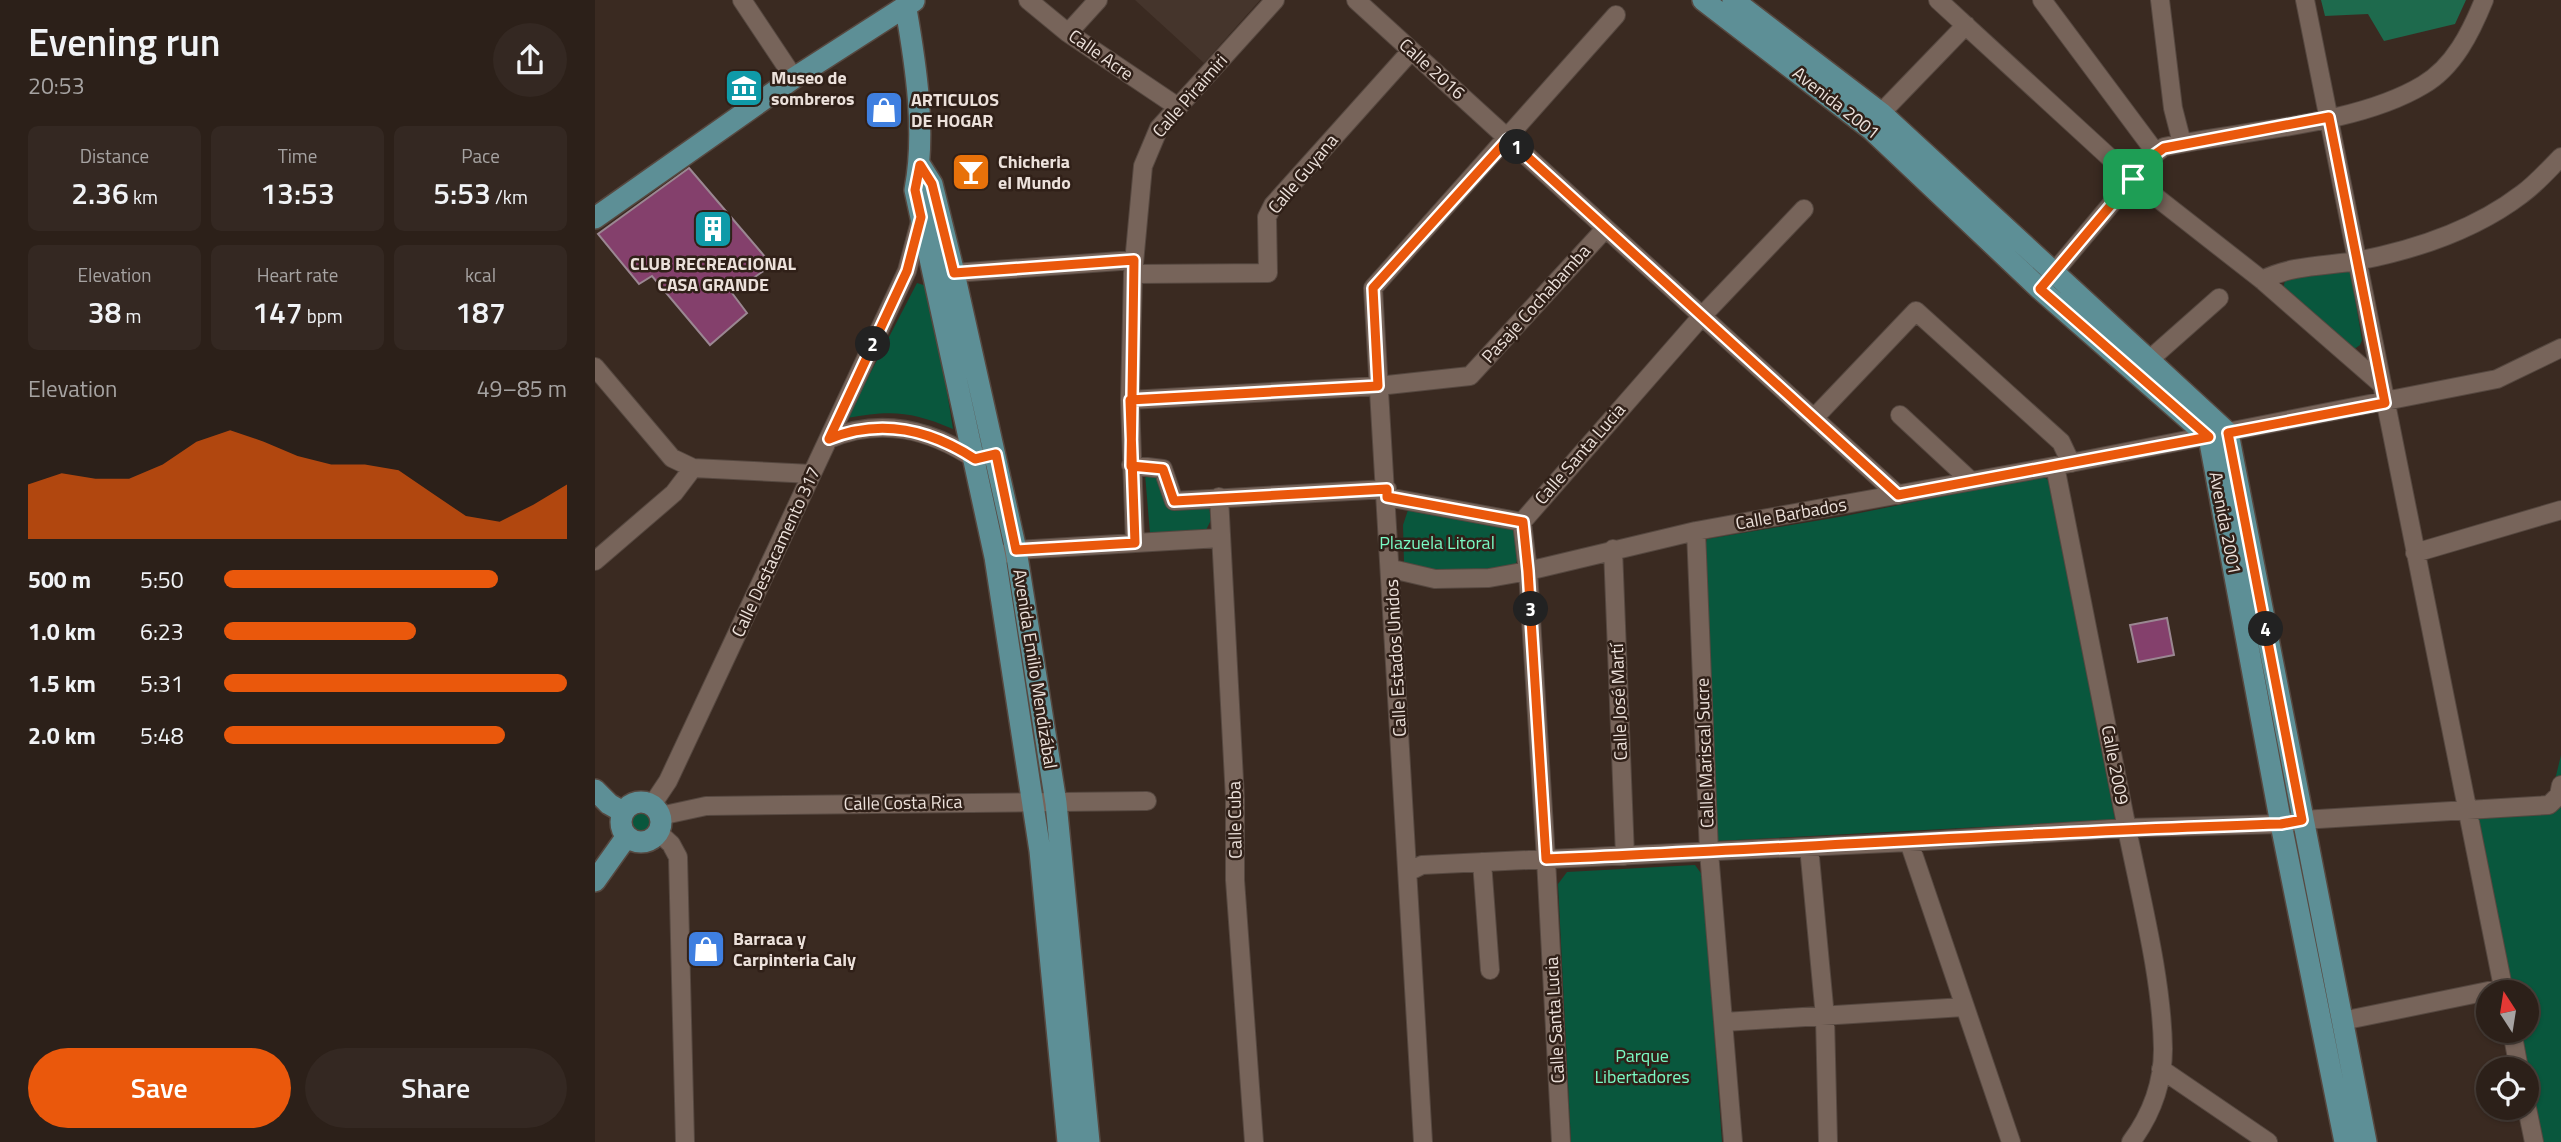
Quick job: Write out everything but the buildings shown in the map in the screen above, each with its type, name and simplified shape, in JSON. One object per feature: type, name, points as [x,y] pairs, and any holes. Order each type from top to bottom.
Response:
[{"type":"main road","name":"Avenida 2001","points":[[1703,0],[1872,130],[2046,280],[2219,435]]},
{"type":"main road","name":"Avenida 2001","points":[[1734,0],[1881,113],[2046,280],[2150,360],[2219,435],[2292,822],[2345,1142]]},
{"type":"main road","points":[[595,218],[793,78],[908,3]]},
{"type":"main road","name":"Avenida Emilio Mendizábal","points":[[908,3],[914,55],[920,165],[915,190],[985,456],[1016,550],[1056,803],[1089,1142]]},
{"type":"main road","name":"Avenida Emilio Mendizábal","points":[[920,165],[932,184],[954,273],[985,456],[995,558],[1033,801],[1058,1016],[1068,1142]]},
{"type":"main road","points":[[595,790],[609,804],[623,812]]},
{"type":"main road","points":[[634,803],[657,818],[643,841],[627,836],[622,826],[623,812],[634,803]]},
{"type":"main road","name":"Avenida 2001","points":[[2292,822],[2342,1020],[2366,1142]]},
{"type":"main road","points":[[595,881],[627,836]]},
{"type":"street","points":[[742,0],[793,78]]},
{"type":"street","name":"Calle Acre","points":[[1028,0],[1068,33],[1178,107]]},
{"type":"street","points":[[1068,33],[1098,0]]},
{"type":"street","name":"Calle Piraimiri","points":[[1135,543],[1130,400],[1133,267],[1143,166],[1159,128],[1275,0]]},
{"type":"street","name":"Calle 2016","points":[[1356,0],[1898,495]]},
{"type":"street","points":[[1938,0],[2133,179],[2262,280],[2380,383]]},
{"type":"street","points":[[2042,0],[2156,153]]},
{"type":"street","points":[[2160,0],[2173,108],[2182,144]]},
{"type":"street","points":[[2305,0],[2502,980]]},
{"type":"street","points":[[2046,280],[2156,153],[2164,148],[2182,144],[2329,117],[2380,104],[2424,85],[2451,60],[2471,32],[2484,0]]},
{"type":"street","name":"Calle Estados Unidos","points":[[1423,1142],[1392,569],[1373,288],[1616,15]]},
{"type":"street","points":[[1881,113],[1966,25]]},
{"type":"street","name":"Calle Guyana","points":[[954,273],[1133,267],[1268,273],[1267,217],[1273,205],[1411,51]]},
{"type":"street","name":"Calle 2016","points":[[1508,139],[1702,316]]},
{"type":"street","points":[[2262,280],[2280,271],[2358,260],[2415,246],[2495,212],[2523,193],[2561,157]]},
{"type":"street","name":"Calle Santa Lucia","points":[[1561,1142],[1546,859],[1523,522],[1702,316],[1804,209]]},
{"type":"street","name":"Calle Destacamento 317","points":[[657,818],[668,782],[907,271],[921,217]]},
{"type":"street","name":"Pasaje Cochabamba","points":[[1130,400],[1378,386],[1470,376],[1605,229]]},
{"type":"street","points":[[2150,360],[2219,298]]},
{"type":"street","points":[[1814,418],[1916,311],[2060,442],[2063,465]]},
{"type":"street","name":"Calle Barbados","points":[[1392,569],[1435,579],[1489,578],[1528,571],[1696,531],[2063,465],[2497,379],[2561,348]]},
{"type":"street","points":[[595,367],[672,458],[694,468],[812,474]]},
{"type":"street","points":[[1900,415],[1971,481]]},
{"type":"street","points":[[829,439],[862,428],[883,426],[929,434],[985,456]]},
{"type":"street","name":"Calle 2009","points":[[2063,465],[2159,1007],[2163,1050],[2158,1091],[2142,1127],[2131,1142]]},
{"type":"street","points":[[1131,466],[1163,469],[1174,501],[1219,497],[1387,493],[1523,522]]},
{"type":"street","points":[[595,561],[674,493],[694,468]]},
{"type":"street","name":"Calle Cuba","points":[[1219,497],[1235,799],[1235,880],[1254,1142]]},
{"type":"street","points":[[2415,553],[2561,510]]},
{"type":"street","name":"Calle Mariscal Sucre","points":[[1696,531],[1709,852],[1733,1142]]},
{"type":"street","points":[[995,558],[1016,550],[1220,538]]},
{"type":"street","name":"Calle José Martí","points":[[1613,549],[1625,856]]},
{"type":"street","points":[[1408,872],[1422,865],[1909,842],[2127,828],[2292,822],[2467,809],[2549,806],[2559,795],[2561,785]]},
{"type":"street","name":"Calle Costa Rica","points":[[657,818],[706,806],[1147,801]]},
{"type":"street","points":[[657,818],[678,857],[685,1142]]},
{"type":"street","points":[[1909,842],[2011,1142]]},
{"type":"street","points":[[1809,847],[1825,1017],[1828,1142]]},
{"type":"street","points":[[1482,862],[1490,970]]},
{"type":"street","points":[[2342,1020],[2476,995]]},
{"type":"street","points":[[1724,1022],[1964,1007]]},
{"type":"street","points":[[2161,1069],[2267,1142]]},
{"type":"street","points":[[2529,1120],[2533,1142]]},
{"type":"shaded area","points":[[1135,0],[1260,0],[1204,63]]},
{"type":"green space","points":[[2321,0],[2466,0],[2455,24],[2384,41],[2368,14],[2325,16]]},
{"type":"green space","points":[[2346,268],[2351,274],[2362,340],[2353,350],[2283,290],[2285,280]]},
{"type":"green space","points":[[917,283],[930,287],[953,429],[901,414],[847,418]]},
{"type":"green space","points":[[1145,474],[1159,474],[1165,503],[1203,503],[1209,507],[1211,520],[1206,530],[1150,533]]},
{"type":"green space","points":[[2042,476],[2051,482],[2115,820],[1716,841],[1704,550],[1707,539],[1845,516]]},
{"type":"green space","name":"Plazuela Litoral","points":[[1408,510],[1513,529],[1518,548],[1514,568],[1445,571],[1404,562],[1403,525]]},
{"type":"green space","points":[[2561,755],[2561,1142],[2530,1142],[2529,1120],[2539,1120],[2539,1057],[2521,1057],[2515,1043],[2539,1043],[2539,980],[2500,980],[2468,809],[2549,805]]},
{"type":"green space","points":[[639,809],[648,812],[651,821],[648,830],[639,833],[630,830],[627,821],[630,812]]},
{"type":"green space","name":"Parque Libertadores","points":[[1695,865],[1703,876],[1722,1142],[1571,1142],[1558,884],[1567,872]]},
{"type":"place","name":"Museo de sombreros","points":[[744,88]]},
{"type":"place","name":"ARTICULOS DE HOGAR","points":[[884,110]]},
{"type":"place","name":"Chicheria el Mundo","points":[[971,172]]},
{"type":"place","name":"CLUB RECREACIONAL CASA GRANDE","points":[[713,229]]},
{"type":"place","name":"Barraca y Carpinteria Caly","points":[[706,949]]},
{"type":"route","points":[[2133,179],[2040,289],[2209,437],[1898,495],[1508,139],[1373,288],[1378,386],[1130,400],[1131,466],[1135,543],[1016,550],[996,454],[975,459],[950,442],[929,434],[883,426],[862,428],[829,439],[907,271],[921,217],[915,190],[920,165],[932,184],[954,273],[1134,260],[1130,400],[1131,466],[1163,469],[1174,501],[1387,489],[1387,497],[1523,522],[1546,859],[1909,842],[2127,828],[2281,824],[2302,820],[2228,433],[2385,403],[2329,117],[2164,148],[2150,158],[2133,179]]}]
